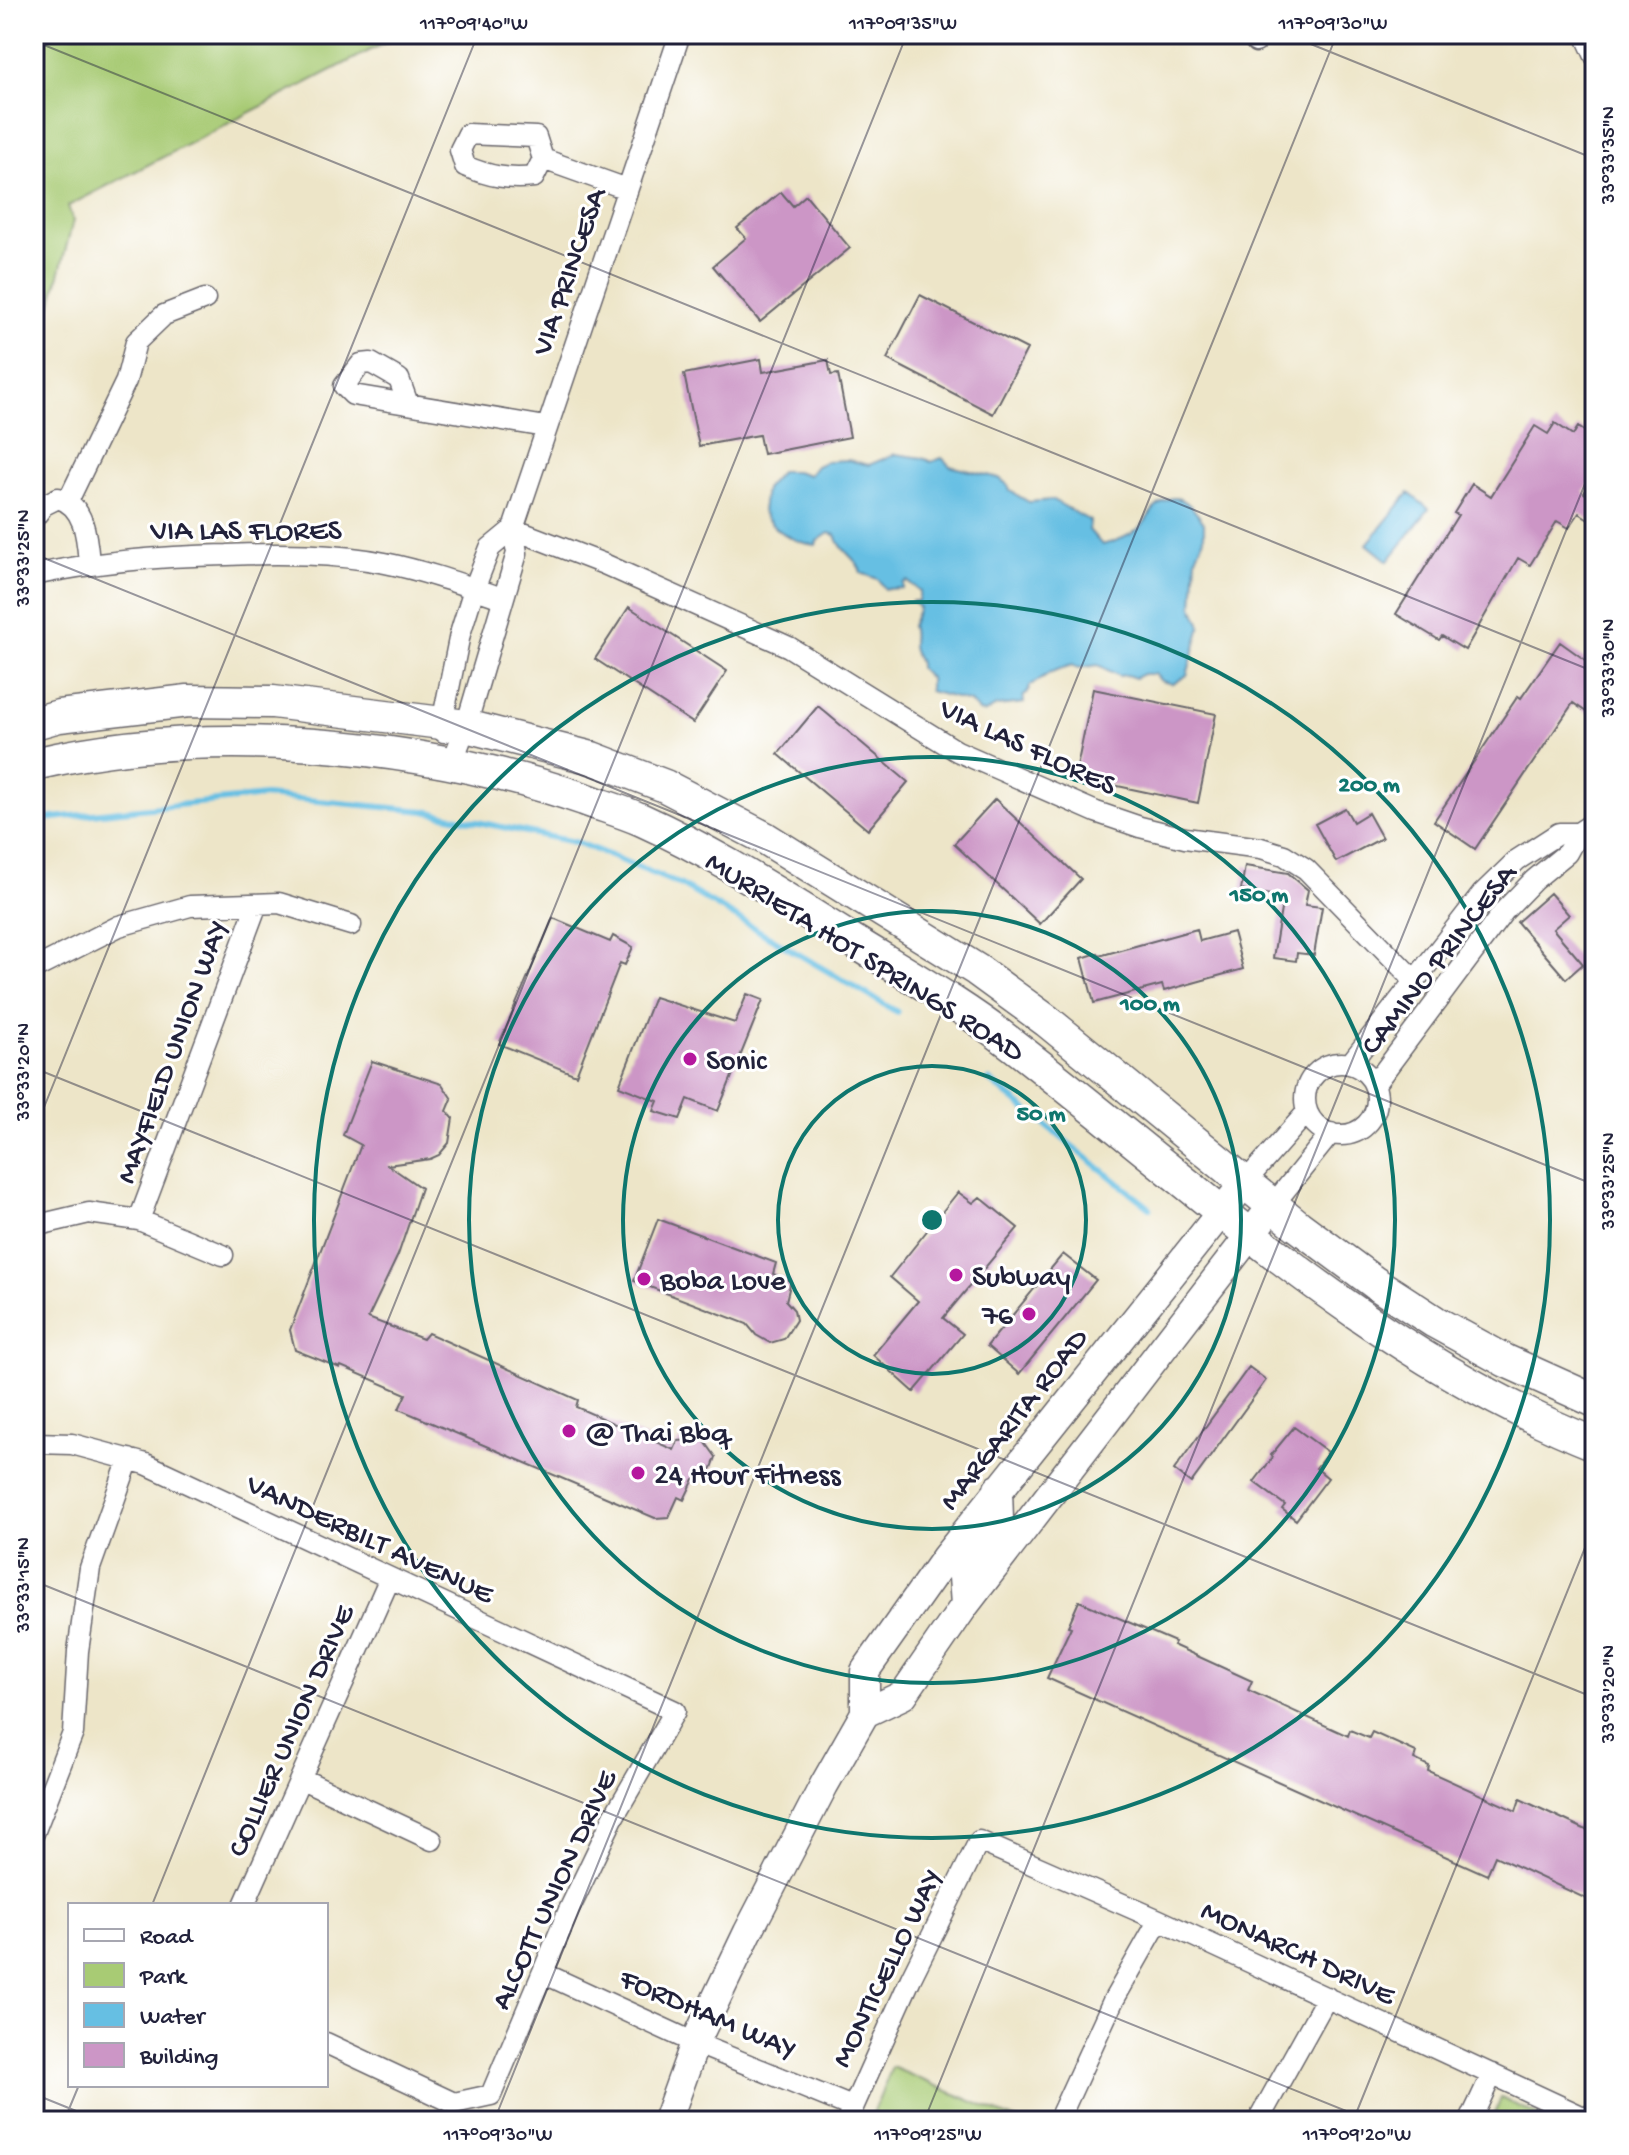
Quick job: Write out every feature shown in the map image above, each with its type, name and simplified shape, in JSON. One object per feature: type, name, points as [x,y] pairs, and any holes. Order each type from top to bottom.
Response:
[{"type":"main road","name":"MURRIETA HOT SPRINGS ROAD","points":[[34,723],[59,716],[202,701],[273,702],[454,724],[592,758],[665,786],[765,838],[977,970],[1047,1021],[1273,1205],[1375,1283],[1435,1322],[1506,1361],[1595,1401]]},
{"type":"main road","name":"MURRIETA HOT SPRINGS ROAD","points":[[34,764],[65,756],[217,741],[328,747],[452,763],[539,784],[640,819],[722,860],[944,997],[1009,1041],[1252,1234],[1409,1350],[1486,1395],[1595,1444]]},
{"type":"main road","name":"MARGARITA ROAD","points":[[667,2121],[695,2043],[755,1918],[865,1713],[865,1671],[998,1489],[1246,1181]]},
{"type":"main road","points":[[865,1713],[903,1695],[965,1605],[1273,1205]]},
{"type":"main road","points":[[965,1605],[963,1577],[999,1520],[998,1489]]},
{"type":"street","name":"VIA PRINCESA","points":[[454,724],[517,553],[513,529],[680,34]]},
{"type":"street","points":[[543,159],[627,189]]},
{"type":"street","points":[[68,501],[126,381],[136,342],[164,315],[205,299]]},
{"type":"street","points":[[408,404],[546,427]]},
{"type":"street","points":[[34,518],[44,505],[58,498],[68,501],[80,516],[89,563]]},
{"type":"street","name":"VIA PRINCESA","points":[[452,763],[460,634],[490,548],[513,529]]},
{"type":"street","name":"VIA LAS FLORES","points":[[513,529],[604,564],[789,647],[957,751],[1096,812],[1185,838],[1261,848],[1284,855],[1306,869],[1415,981]]},
{"type":"street","name":"VIA LAS FLORES","points":[[34,575],[89,563],[158,556],[283,553],[386,563],[502,598]]},
{"type":"street","name":"CAMINO PRINCESA","points":[[1350,1064],[1482,894],[1517,860],[1559,833],[1586,828]]},
{"type":"street","name":"CAMINO PRINCESA","points":[[1374,1085],[1504,911],[1534,880],[1567,853],[1586,828]]},
{"type":"street","points":[[34,969],[119,926],[190,906],[279,903],[351,925]]},
{"type":"street","name":"MAYFIELD UNION WAY","points":[[139,1220],[257,904]]},
{"type":"street","name":"CAMINO PRINCESA","points":[[1246,1181],[1307,1112],[1304,1101],[1306,1090],[1318,1071],[1339,1062],[1350,1064],[1369,1075],[1374,1085],[1377,1096],[1372,1118],[1354,1132],[1331,1133]]},
{"type":"street","points":[[1273,1205],[1331,1133],[1321,1129],[1307,1112]]},
{"type":"street","points":[[34,1226],[89,1213],[139,1220],[223,1255]]},
{"type":"street","name":"VANDERBILT AVENUE","points":[[34,1443],[72,1444],[158,1469],[389,1580],[675,1711]]},
{"type":"street","points":[[34,1833],[73,1733],[78,1651],[90,1568],[129,1459]]},
{"type":"street","name":"COLLIER UNION DRIVE","points":[[245,1903],[389,1580]]},
{"type":"street","name":"ALCOTT UNION DRIVE","points":[[328,2044],[454,2103],[491,2095],[569,1910],[614,1816],[675,1711]]},
{"type":"street","points":[[302,1779],[432,1840]]},
{"type":"street","name":"MONARCH DRIVE","points":[[979,1841],[1159,1920],[1592,2121]]},
{"type":"street","name":"MONTICELLO WAY","points":[[849,2114],[911,1978],[979,1841]]},
{"type":"street","points":[[1058,2121],[1113,2001],[1159,1920]]},
{"type":"street","name":"FORDHAM WAY","points":[[543,1973],[849,2114]]},
{"type":"street","points":[[1258,2121],[1327,1997]]},
{"type":"street","points":[[1470,2121],[1492,2074]]},
{"type":"green space","points":[[34,34],[402,34],[68,206],[73,221],[34,371]]},
{"type":"green space","points":[[892,2067],[1018,2121],[870,2121]]},
{"type":"green space","points":[[1501,2098],[1550,2121],[1492,2121]]},
{"type":"water","points":[[895,454],[931,462],[942,458],[950,466],[999,478],[1010,491],[1029,502],[1053,500],[1090,521],[1089,530],[1102,545],[1134,532],[1162,502],[1176,498],[1188,504],[1204,523],[1204,538],[1196,558],[1193,606],[1201,626],[1187,675],[1173,684],[1161,681],[1155,674],[1135,678],[1119,676],[1098,665],[1078,668],[1072,665],[1051,672],[1030,686],[1023,696],[1024,703],[996,706],[985,713],[979,712],[970,702],[929,691],[929,678],[919,668],[912,648],[911,626],[919,608],[912,601],[918,601],[920,591],[907,581],[903,583],[903,588],[885,589],[878,579],[861,573],[836,535],[829,533],[816,545],[800,542],[778,530],[762,511],[765,489],[781,471],[809,475],[816,466],[827,461],[848,460],[869,465]]},
{"type":"water","points":[[1409,493],[1429,509],[1388,561],[1367,544]]},
{"type":"building","points":[[781,192],[793,206],[806,195],[850,248],[760,322],[713,266],[746,238],[737,228]]},
{"type":"building","points":[[920,295],[1027,349],[993,414],[887,359]]},
{"type":"building","points":[[761,359],[763,372],[828,360],[831,375],[838,374],[850,437],[763,454],[759,435],[699,446],[684,374]]},
{"type":"building","points":[[1555,423],[1573,435],[1578,427],[1595,438],[1595,475],[1584,493],[1595,500],[1595,523],[1579,513],[1569,528],[1557,521],[1530,565],[1518,558],[1465,650],[1442,636],[1439,640],[1396,614],[1458,515],[1454,513],[1472,484],[1491,496],[1535,426],[1548,434]]},
{"type":"building","points":[[629,607],[727,671],[693,723],[595,659]]},
{"type":"building","points":[[1560,642],[1595,667],[1595,718],[1573,703],[1475,849],[1434,821],[1518,696],[1521,698]]},
{"type":"building","points":[[1093,689],[1216,714],[1198,803],[1075,777]]},
{"type":"building","points":[[818,706],[908,782],[868,830],[778,754]]},
{"type":"building","points":[[995,799],[1081,879],[1040,924],[954,844]]},
{"type":"building","points":[[1345,808],[1353,822],[1368,813],[1382,838],[1336,862],[1315,824]]},
{"type":"building","points":[[1245,866],[1288,873],[1308,890],[1305,905],[1322,907],[1314,955],[1297,953],[1296,961],[1273,958],[1283,897],[1241,890]]},
{"type":"building","points":[[1550,893],[1569,915],[1553,929],[1583,964],[1566,979],[1517,922]]},
{"type":"building","points":[[553,918],[610,942],[613,936],[633,947],[625,965],[620,963],[576,1075],[499,1044]]},
{"type":"building","points":[[1197,929],[1200,941],[1233,932],[1243,969],[1164,991],[1162,985],[1094,1003],[1082,958]]},
{"type":"building","points":[[747,994],[763,1000],[718,1111],[688,1099],[680,1119],[654,1111],[658,1101],[619,1086],[654,997],[735,1023]]},
{"type":"building","points":[[372,1061],[442,1084],[452,1099],[447,1111],[453,1118],[449,1143],[439,1155],[388,1165],[421,1188],[398,1255],[368,1318],[423,1339],[428,1333],[578,1400],[576,1407],[674,1450],[678,1441],[703,1439],[716,1457],[712,1468],[704,1476],[694,1479],[684,1500],[678,1497],[669,1517],[655,1518],[399,1409],[406,1394],[295,1350],[290,1330],[361,1145],[343,1135]]},
{"type":"building","points":[[958,1192],[973,1203],[980,1197],[1018,1228],[943,1318],[963,1334],[914,1392],[873,1355],[918,1301],[890,1277]]},
{"type":"building","points":[[658,1219],[776,1263],[773,1274],[791,1281],[786,1301],[794,1310],[796,1320],[784,1339],[770,1343],[756,1335],[747,1324],[634,1281]]},
{"type":"building","points":[[1063,1254],[1096,1280],[1019,1374],[987,1346]]},
{"type":"building","points":[[1249,1367],[1266,1380],[1191,1483],[1174,1470]]},
{"type":"building","points":[[1294,1427],[1328,1452],[1316,1468],[1328,1478],[1296,1520],[1282,1509],[1285,1505],[1254,1482]]},
{"type":"building","points":[[1079,1601],[1175,1642],[1173,1645],[1252,1681],[1248,1690],[1348,1736],[1350,1730],[1369,1738],[1372,1732],[1416,1752],[1414,1759],[1429,1766],[1428,1771],[1516,1811],[1520,1799],[1595,1834],[1595,1903],[1495,1856],[1487,1875],[1047,1678],[1071,1627],[1068,1626]]},
{"type":"waterway","points":[[34,38],[40,34]]},
{"type":"waterway","points":[[34,820],[265,796],[425,811],[579,843],[681,885],[897,1012]]},
{"type":"waterway","points":[[989,1080],[1150,1208]]},
{"type":"place","name":"Sonic","points":[[690,1059]]},
{"type":"place","name":"Subway","points":[[956,1275]]},
{"type":"place","name":"Boba Love","points":[[644,1279]]},
{"type":"place","name":"76","points":[[1029,1314]]},
{"type":"place","name":"@ Thai Bbq","points":[[569,1431]]},
{"type":"place","name":"24 Hour Fitness","points":[[638,1473]]}]
